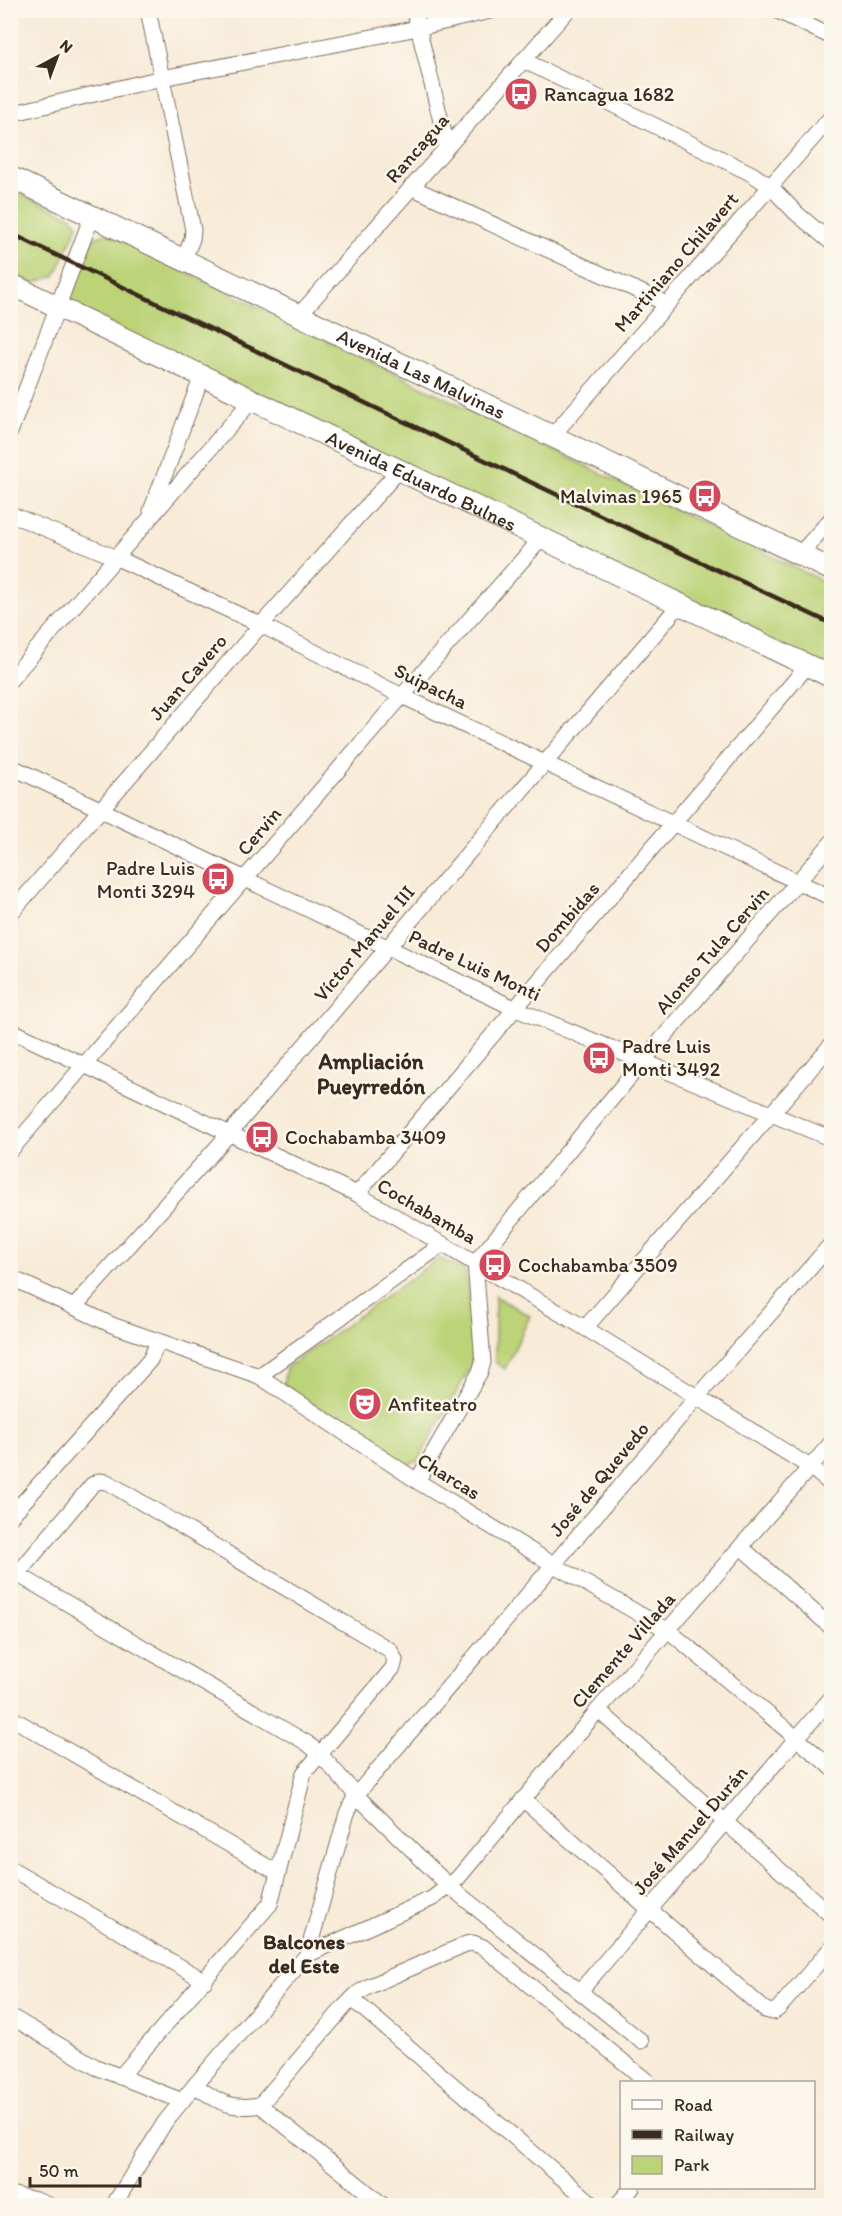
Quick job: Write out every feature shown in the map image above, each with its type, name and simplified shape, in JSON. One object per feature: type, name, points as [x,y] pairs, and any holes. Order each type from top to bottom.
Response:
[{"type":"main road","name":"Avenida Las Malvinas","points":[[10,177],[831,570]]},
{"type":"main road","name":"Avenida Eduardo Bulnes","points":[[10,284],[681,603],[831,677]]},
{"type":"street","points":[[148,10],[193,230],[184,259]]},
{"type":"street","points":[[414,10],[447,146]]},
{"type":"street","points":[[10,114],[162,78],[418,28],[494,10]]},
{"type":"street","name":"Rancagua","points":[[300,314],[568,10]]},
{"type":"street","points":[[776,10],[831,37]]},
{"type":"street","points":[[523,60],[752,174],[770,186],[785,203],[831,243]]},
{"type":"street","name":"Martiniano Chilavert","points":[[552,436],[831,116]]},
{"type":"street","points":[[411,187],[667,304]]},
{"type":"street","points":[[10,432],[92,216]]},
{"type":"street","points":[[148,521],[202,376]]},
{"type":"street","points":[[10,680],[253,399]]},
{"type":"street","name":"Juan Cavero","points":[[10,914],[400,469]]},
{"type":"street","name":"Suipacha","points":[[10,514],[117,558],[261,625],[402,696],[831,898]]},
{"type":"street","points":[[799,555],[831,518]]},
{"type":"street","name":"Cervin","points":[[10,1151],[541,538]]},
{"type":"street","name":"Víctor Manuel III","points":[[75,1306],[229,1134],[681,603]]},
{"type":"street","name":"Dombidas","points":[[357,1194],[808,665]]},
{"type":"street","name":"Padre Luis Monti","points":[[10,766],[516,1009],[831,1139]]},
{"type":"street","name":"Alonso Tula Cervin","points":[[475,1263],[643,1061],[831,842]]},
{"type":"street","name":"Cochabamba","points":[[10,1030],[357,1194],[697,1396],[810,1467],[831,1485]]},
{"type":"street","points":[[585,1328],[831,1044]]},
{"type":"street","name":"José de Quevedo","points":[[307,1955],[347,1813],[356,1795],[831,1243]]},
{"type":"street","points":[[259,1376],[443,1245]]},
{"type":"street","points":[[417,1481],[480,1372],[483,1362],[475,1263]]},
{"type":"street","name":"Charcas","points":[[10,1277],[112,1325],[259,1376],[417,1481],[554,1565],[669,1631],[831,1768]]},
{"type":"street","points":[[10,1517],[150,1360],[158,1342]]},
{"type":"street","name":"Clemente Villada","points":[[307,1955],[433,1898],[458,1878],[598,1710],[831,1442]]},
{"type":"street","points":[[120,2077],[270,1904],[300,1781],[304,1773],[320,1754],[393,1668],[395,1660],[390,1650],[107,1482],[99,1481],[92,1485],[13,1575],[297,1737],[320,1754],[356,1795],[449,1886],[641,2041]]},
{"type":"street","points":[[741,1547],[831,1628]]},
{"type":"street","name":"José Manuel Durán","points":[[580,1991],[831,1697]]},
{"type":"street","points":[[598,1710],[831,1916]]},
{"type":"street","points":[[10,1717],[278,1874]]},
{"type":"street","points":[[523,1798],[765,2010],[773,2012],[778,2009],[831,1947]]},
{"type":"street","points":[[10,1868],[205,1981]]},
{"type":"street","points":[[195,2085],[215,2100],[225,2104],[244,2108],[260,2105],[352,1999],[370,1986],[473,1943],[483,1947],[647,2081]]},
{"type":"street","points":[[113,2205],[165,2122],[307,1955]]},
{"type":"street","points":[[352,1999],[595,2205]]},
{"type":"street","points":[[10,2016],[96,2067],[182,2101]]},
{"type":"street","points":[[260,2105],[384,2205]]},
{"type":"street","points":[[616,2205],[630,2189]]},
{"type":"street","points":[[10,2194],[50,2205]]},
{"type":"green space","points":[[11,190],[71,216],[78,225],[55,276],[33,283],[11,272]]},
{"type":"green space","points":[[106,233],[831,585],[831,673],[81,310],[69,300],[93,239]]},
{"type":"green space","points":[[439,1258],[465,1271],[476,1350],[472,1364],[418,1461],[406,1465],[283,1385],[286,1368]]},
{"type":"green space","points":[[495,1296],[530,1316],[505,1369],[495,1362]]},
{"type":"railway","points":[[10,233],[832,624]]},
{"type":"place","name":"Rancagua 1682","points":[[521,94]]},
{"type":"place","name":"Malvinas 1965","points":[[705,496]]},
{"type":"place","name":"Padre Luis Monti 3294","points":[[218,879]]},
{"type":"place","name":"Padre Luis Monti 3492","points":[[599,1058]]},
{"type":"place","name":"Cochabamba 3409","points":[[262,1137]]},
{"type":"place","name":"Cochabamba 3509","points":[[495,1265]]},
{"type":"place","name":"Anfiteatro","points":[[365,1404]]},
{"type":"district","name":"Ampliación Pueyrredón","points":[[371,1074]]},
{"type":"district","name":"Balcones del Este","points":[[304,1953]]}]
